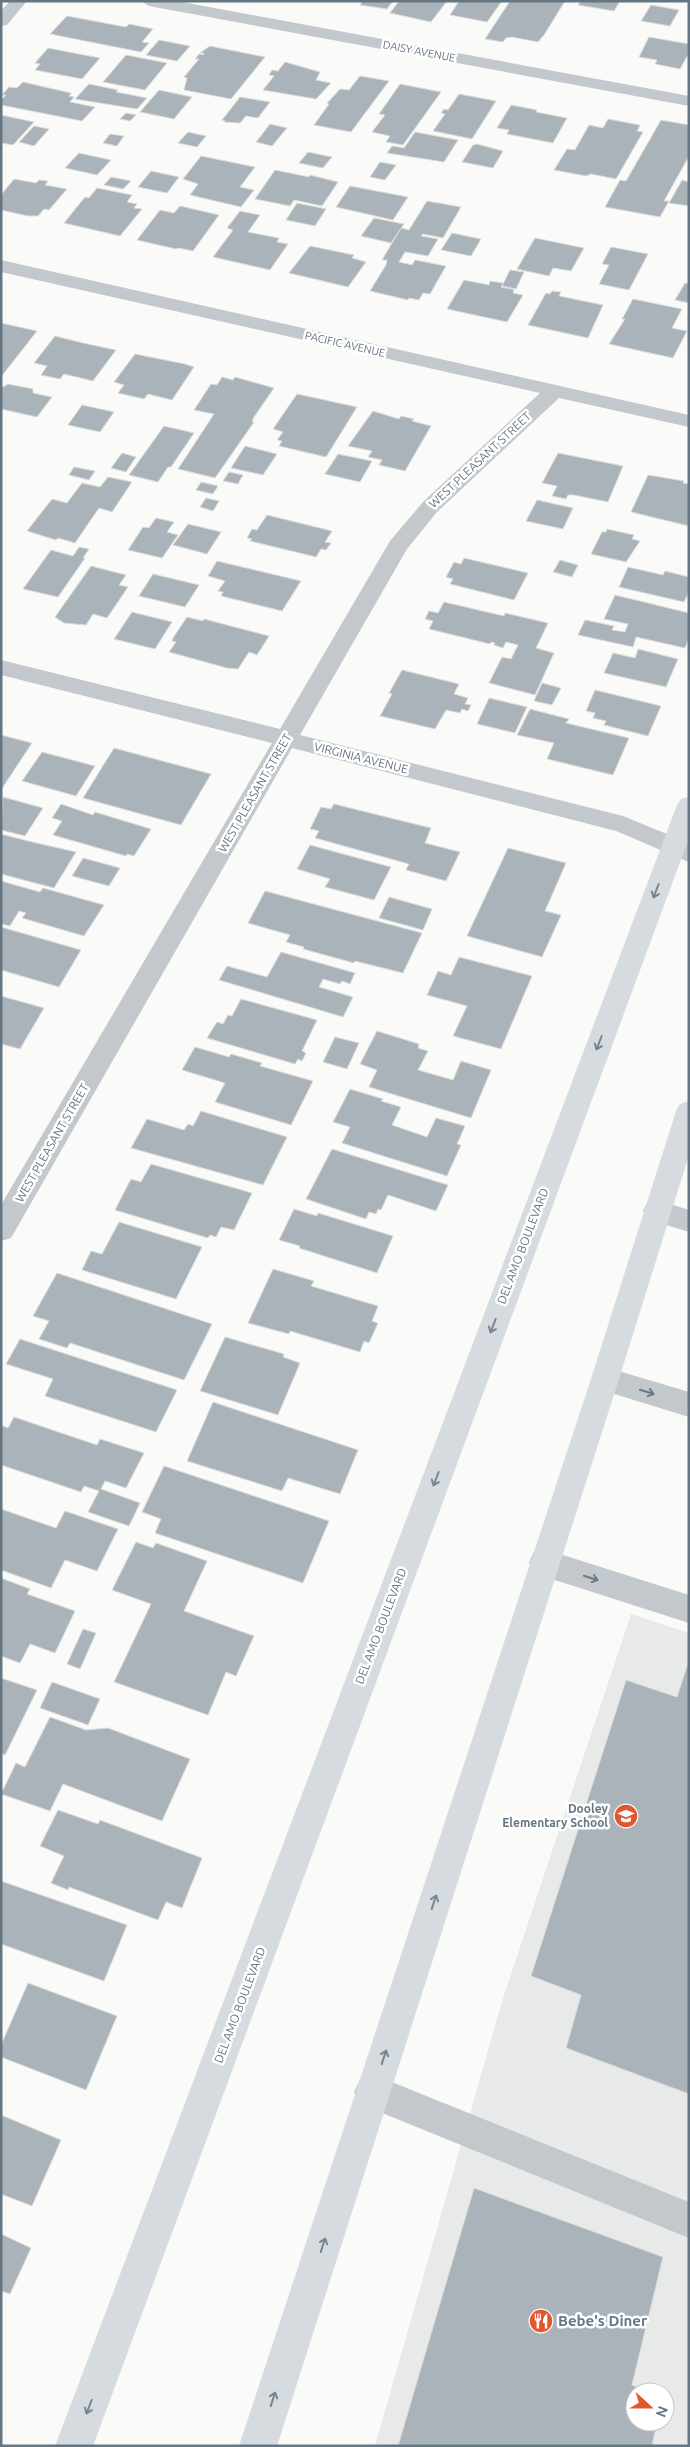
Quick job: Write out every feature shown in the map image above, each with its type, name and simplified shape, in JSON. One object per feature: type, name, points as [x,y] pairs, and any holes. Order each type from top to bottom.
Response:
[{"type":"main road","name":"DEL AMO BOULEVARD","points":[[74,2446],[681,849],[689,805]]},
{"type":"main road","points":[[258,2446],[605,1379],[689,1111]]},
{"type":"street","points":[[1,21],[19,1]]},
{"type":"street","name":"DAISY AVENUE","points":[[149,1],[689,101]]},
{"type":"street","name":"PACIFIC AVENUE","points":[[1,266],[689,421]]},
{"type":"street","name":"WEST PLEASANT STREET","points":[[1,1230],[398,546],[430,507],[554,391]]},
{"type":"street","name":"VIRGINIA AVENUE","points":[[1,666],[623,824],[681,849]]},
{"type":"street","points":[[657,1212],[689,1221]]},
{"type":"street","points":[[605,1379],[689,1405]]},
{"type":"street","points":[[544,1563],[689,1609]]},
{"type":"street","points":[[372,2092],[689,2220]]},
{"type":"shaded area","points":[[631,1614],[689,1633],[689,2446],[375,2446],[503,1998]]},
{"type":"building","points":[[363,1],[393,1],[387,9],[360,5]]},
{"type":"building","points":[[399,1],[447,1],[431,22],[390,13]]},
{"type":"building","points":[[459,1],[502,1],[487,22],[450,15]]},
{"type":"building","points":[[510,1],[565,1],[538,42],[512,37],[506,38],[503,42],[485,39]]},
{"type":"building","points":[[581,1],[620,1],[614,11],[578,5]]},
{"type":"building","points":[[651,5],[679,10],[670,26],[641,21]]},
{"type":"building","points":[[67,16],[126,27],[129,24],[153,29],[142,42],[149,43],[141,52],[50,34]]},
{"type":"building","points":[[649,37],[689,44],[689,53],[680,69],[655,64],[657,60],[639,57]]},
{"type":"building","points":[[159,40],[190,46],[177,61],[146,55]]},
{"type":"building","points":[[210,46],[265,57],[231,99],[184,90],[187,78],[184,77],[199,59],[195,59],[199,54],[203,55],[204,53],[200,53]]},
{"type":"building","points":[[48,48],[100,58],[82,79],[35,70],[40,64],[35,63]]},
{"type":"building","points":[[126,55],[167,63],[145,90],[103,82]]},
{"type":"building","points":[[285,62],[320,72],[316,80],[331,83],[316,99],[263,90],[274,76],[269,75],[272,70],[278,71]]},
{"type":"building","points":[[360,76],[389,81],[351,132],[314,125],[329,104],[327,103],[340,89],[349,90]]},
{"type":"building","points":[[23,82],[71,93],[69,96],[74,97],[70,102],[95,107],[82,121],[1,105],[1,100],[6,95],[2,95],[9,87],[17,88]]},
{"type":"building","points":[[89,84],[147,98],[137,109],[75,99]]},
{"type":"building","points":[[400,84],[441,92],[403,145],[386,142],[390,136],[372,132],[385,115],[379,114]]},
{"type":"building","points":[[159,90],[192,97],[174,119],[140,112]]},
{"type":"building","points":[[459,94],[496,101],[472,139],[433,131],[445,114],[441,113],[444,109],[448,110]]},
{"type":"building","points":[[240,97],[270,102],[258,118],[246,116],[240,123],[224,122],[222,120]]},
{"type":"building","points":[[511,105],[567,118],[553,143],[507,134],[509,130],[497,128]]},
{"type":"building","points":[[126,113],[136,115],[130,121],[120,119]]},
{"type":"building","points":[[1,115],[34,122],[13,145],[1,143]]},
{"type":"building","points":[[608,119],[640,125],[637,131],[643,132],[616,179],[554,170],[567,149],[575,150],[589,125],[603,128]]},
{"type":"building","points":[[661,120],[689,125],[689,156],[664,201],[669,201],[660,217],[605,207],[620,180],[626,181]]},
{"type":"building","points":[[270,124],[287,128],[272,146],[256,142]]},
{"type":"building","points":[[34,126],[49,129],[34,146],[19,142]]},
{"type":"building","points":[[188,132],[206,136],[197,147],[178,143]]},
{"type":"building","points":[[415,132],[458,140],[444,162],[387,153],[392,146],[404,148]]},
{"type":"building","points":[[110,134],[124,136],[117,146],[103,143]]},
{"type":"building","points":[[477,144],[503,151],[493,168],[462,162],[473,145]]},
{"type":"building","points":[[308,152],[332,157],[323,168],[299,163]]},
{"type":"building","points":[[79,153],[111,160],[97,175],[65,168]]},
{"type":"building","points":[[201,156],[255,167],[240,187],[254,190],[241,207],[190,195],[198,184],[183,179]]},
{"type":"building","points":[[380,162],[396,165],[385,180],[370,177]]},
{"type":"building","points":[[275,170],[309,177],[310,175],[338,182],[322,206],[294,200],[290,206],[255,199]]},
{"type":"building","points":[[151,171],[179,177],[167,193],[138,187]]},
{"type":"building","points":[[111,177],[131,181],[123,189],[104,185]]},
{"type":"building","points":[[14,179],[36,183],[39,180],[48,181],[45,185],[67,189],[49,210],[44,209],[38,216],[28,216],[1,210],[1,195]]},
{"type":"building","points":[[682,180],[689,182],[689,206],[669,203]]},
{"type":"building","points":[[350,186],[408,197],[393,220],[336,207]]},
{"type":"building","points":[[97,188],[132,195],[127,202],[137,204],[134,208],[142,209],[120,236],[64,223],[85,197],[89,198]]},
{"type":"building","points":[[427,201],[461,207],[443,238],[423,234],[421,236],[438,239],[428,256],[405,252],[399,262],[412,265],[415,260],[446,266],[430,294],[423,293],[419,300],[409,298],[408,300],[370,291],[386,265],[387,260],[382,260],[401,228],[409,230]]},
{"type":"building","points":[[297,203],[326,209],[315,226],[286,220]]},
{"type":"building","points":[[180,206],[219,215],[193,251],[137,240],[160,210],[174,213]]},
{"type":"building","points":[[240,211],[260,215],[248,232],[279,238],[277,242],[288,244],[270,270],[213,257],[233,230],[227,228]]},
{"type":"building","points":[[374,218],[404,224],[391,243],[361,236]]},
{"type":"building","points":[[452,233],[481,239],[471,256],[441,250]]},
{"type":"building","points":[[535,238],[584,248],[571,271],[553,268],[549,276],[517,269]]},
{"type":"building","points":[[310,246],[354,255],[352,258],[366,262],[348,287],[289,273]]},
{"type":"building","points":[[611,247],[648,254],[629,290],[599,284],[609,265],[602,264]]},
{"type":"building","points":[[510,270],[524,272],[516,289],[502,286]]},
{"type":"building","points":[[464,280],[489,285],[490,281],[503,283],[501,287],[512,289],[514,290],[513,293],[523,295],[507,322],[447,309]]},
{"type":"building","points":[[685,283],[689,284],[689,303],[675,300]]},
{"type":"building","points":[[552,291],[561,292],[559,296],[603,305],[588,338],[528,325],[546,293],[550,294]]},
{"type":"building","points":[[633,299],[682,309],[672,328],[687,331],[673,358],[609,344],[625,319],[622,319]]},
{"type":"building","points":[[1,323],[37,331],[1,377]]},
{"type":"building","points":[[55,336],[116,350],[93,381],[64,374],[60,379],[41,375],[47,366],[34,363]]},
{"type":"building","points":[[135,354],[194,367],[172,400],[148,394],[144,399],[118,393],[124,385],[114,382]]},
{"type":"building","points":[[222,377],[233,380],[235,377],[274,388],[254,417],[252,422],[254,422],[215,478],[178,469],[214,414],[194,410],[211,384],[217,385]]},
{"type":"building","points":[[8,384],[33,389],[33,393],[52,397],[37,417],[1,409],[1,388]]},
{"type":"building","points":[[297,394],[357,407],[326,457],[279,446],[282,441],[277,440],[283,432],[273,429]]},
{"type":"building","points":[[82,405],[114,412],[100,432],[68,425]]},
{"type":"building","points":[[373,411],[399,419],[401,416],[414,419],[412,421],[431,426],[405,471],[379,465],[382,460],[368,457],[372,451],[348,446]]},
{"type":"building","points":[[164,426],[194,433],[171,467],[168,467],[158,482],[129,475]]},
{"type":"building","points":[[245,446],[277,454],[263,475],[231,468]]},
{"type":"building","points":[[122,453],[136,457],[126,472],[111,468]]},
{"type":"building","points":[[558,453],[623,466],[608,502],[574,495],[568,495],[566,499],[552,496],[557,486],[542,483]]},
{"type":"building","points":[[338,454],[372,461],[360,482],[325,474]]},
{"type":"building","points":[[74,467],[95,471],[89,480],[69,475]]},
{"type":"building","points":[[229,472],[243,475],[238,484],[223,481]]},
{"type":"building","points":[[648,475],[684,481],[683,483],[689,484],[689,526],[631,512]]},
{"type":"building","points":[[108,477],[132,482],[112,512],[99,508],[75,543],[58,538],[56,540],[27,531],[52,499],[67,503],[82,483],[100,487]]},
{"type":"building","points":[[201,482],[218,486],[213,494],[196,490]]},
{"type":"building","points":[[206,498],[219,501],[213,511],[200,507]]},
{"type":"building","points":[[537,500],[573,508],[563,529],[526,521]]},
{"type":"building","points":[[267,515],[332,531],[325,542],[331,543],[326,550],[321,549],[316,557],[250,541],[252,539],[247,538],[252,529],[257,530]]},
{"type":"building","points":[[156,518],[174,522],[167,532],[178,535],[162,558],[128,550],[143,527],[149,528]]},
{"type":"building","points":[[188,524],[221,532],[207,554],[173,545]]},
{"type":"building","points":[[607,529],[634,535],[632,539],[640,541],[626,562],[591,554],[602,532],[606,532]]},
{"type":"building","points":[[79,547],[89,549],[83,558],[85,558],[58,597],[23,589],[51,550],[73,556]]},
{"type":"building","points":[[464,558],[528,573],[514,600],[450,584],[453,579],[446,577],[454,562],[461,564]]},
{"type":"building","points":[[560,560],[578,565],[572,577],[553,572]]},
{"type":"building","points":[[217,561],[301,581],[282,611],[221,596],[223,592],[218,591],[225,581],[208,576]]},
{"type":"building","points":[[91,566],[126,575],[119,585],[128,587],[107,618],[93,614],[86,625],[64,623],[55,617]]},
{"type":"building","points":[[628,567],[663,575],[665,571],[689,577],[689,592],[684,602],[619,587]]},
{"type":"building","points":[[153,574],[199,585],[185,607],[139,596]]},
{"type":"building","points":[[615,595],[689,613],[689,638],[685,648],[636,637],[633,647],[578,635],[585,620],[614,626],[612,630],[625,632],[628,624],[604,619]]},
{"type":"building","points":[[444,602],[504,616],[505,613],[548,623],[536,648],[554,653],[535,695],[489,683],[502,657],[511,659],[518,645],[506,642],[503,648],[494,645],[495,643],[491,642],[490,644],[429,629],[433,621],[425,619],[429,611],[438,613]]},
{"type":"building","points":[[132,612],[172,622],[155,649],[114,639]]},
{"type":"building","points":[[187,617],[203,621],[204,619],[269,636],[257,655],[249,652],[238,669],[227,668],[169,652],[176,642],[172,641],[173,638]]},
{"type":"building","points":[[638,649],[678,659],[666,687],[604,673],[613,653],[635,658]]},
{"type":"building","points":[[402,670],[459,684],[454,694],[468,698],[465,704],[471,705],[468,711],[462,709],[460,713],[446,710],[435,729],[380,716],[392,694],[389,693]]},
{"type":"building","points":[[542,683],[561,688],[552,705],[534,701]]},
{"type":"building","points":[[595,690],[661,706],[648,736],[604,725],[606,721],[593,718],[595,713],[586,711]]},
{"type":"building","points":[[489,698],[527,707],[515,733],[477,724]]},
{"type":"building","points":[[530,709],[569,719],[566,723],[629,738],[613,775],[547,759],[554,743],[517,735]]},
{"type":"building","points":[[1,735],[32,743],[1,790]]},
{"type":"building","points":[[114,748],[211,774],[181,825],[83,798]]},
{"type":"building","points":[[42,752],[95,766],[76,796],[22,781]]},
{"type":"building","points":[[3,797],[43,808],[25,836],[1,830]]},
{"type":"building","points":[[61,804],[93,815],[95,812],[151,829],[134,856],[127,854],[126,856],[53,835],[62,821],[52,818]]},
{"type":"building","points":[[334,804],[431,828],[425,843],[460,852],[446,881],[406,870],[409,864],[315,838],[319,831],[310,829],[321,807],[331,809]]},
{"type":"building","points":[[1,834],[76,852],[54,888],[1,874]]},
{"type":"building","points":[[310,845],[391,867],[374,900],[325,887],[330,879],[297,869]]},
{"type":"building","points":[[508,848],[566,863],[545,911],[561,915],[542,957],[467,936]]},
{"type":"building","points":[[83,858],[120,868],[109,886],[72,876]]},
{"type":"building","points":[[1,881],[40,892],[43,888],[104,905],[84,936],[22,918],[26,913],[19,911],[10,926],[1,924]]},
{"type":"building","points":[[265,891],[422,933],[403,973],[355,961],[354,963],[303,949],[304,947],[286,942],[290,935],[248,923]]},
{"type":"building","points":[[389,897],[432,909],[423,930],[379,918]]},
{"type":"building","points":[[1,927],[81,950],[59,987],[1,970]]},
{"type":"building","points":[[281,952],[355,973],[350,984],[342,981],[340,984],[323,979],[319,987],[353,997],[343,1017],[219,980],[227,966],[267,977]]},
{"type":"building","points":[[459,957],[532,976],[501,1049],[453,1036],[467,1006],[427,995],[438,971],[451,975]]},
{"type":"building","points":[[1,996],[44,1008],[20,1049],[1,1044]]},
{"type":"building","points":[[241,999],[317,1020],[302,1051],[306,1053],[302,1061],[298,1059],[295,1064],[207,1038],[217,1022],[223,1024],[228,1015],[232,1016]]},
{"type":"building","points":[[377,1031],[419,1044],[418,1048],[428,1051],[418,1070],[453,1080],[461,1061],[491,1070],[471,1118],[369,1087],[377,1070],[360,1064]]},
{"type":"building","points":[[335,1037],[359,1043],[347,1069],[323,1062]]},
{"type":"building","points":[[195,1047],[229,1057],[231,1054],[262,1063],[260,1066],[313,1081],[291,1125],[215,1102],[225,1083],[182,1070]]},
{"type":"building","points":[[350,1089],[383,1099],[381,1101],[401,1107],[392,1125],[427,1137],[436,1118],[465,1126],[457,1144],[461,1145],[447,1176],[342,1143],[350,1127],[333,1122]]},
{"type":"building","points":[[201,1111],[287,1137],[263,1185],[131,1148],[147,1119],[184,1130],[188,1124],[193,1126]]},
{"type":"building","points":[[332,1149],[448,1185],[436,1211],[388,1195],[381,1210],[378,1209],[376,1214],[369,1212],[366,1219],[306,1199]]},
{"type":"building","points":[[151,1164],[252,1193],[234,1230],[221,1227],[216,1237],[210,1235],[208,1238],[115,1210],[131,1179],[141,1182]]},
{"type":"building","points":[[294,1209],[317,1216],[318,1213],[393,1236],[377,1273],[279,1240]]},
{"type":"building","points":[[119,1222],[202,1247],[176,1299],[82,1270],[91,1251],[102,1254]]},
{"type":"building","points":[[273,1269],[314,1281],[311,1286],[378,1306],[372,1321],[378,1323],[369,1343],[364,1341],[360,1352],[290,1331],[289,1334],[248,1323]]},
{"type":"building","points":[[57,1273],[212,1324],[184,1380],[70,1343],[67,1348],[39,1339],[49,1321],[33,1316]]},
{"type":"building","points":[[225,1337],[284,1354],[283,1357],[300,1363],[278,1415],[200,1391]]},
{"type":"building","points":[[20,1339],[177,1390],[156,1432],[45,1396],[53,1379],[6,1364]]},
{"type":"building","points":[[213,1402],[358,1450],[340,1494],[288,1478],[282,1491],[187,1461]]},
{"type":"building","points":[[14,1417],[97,1445],[100,1439],[144,1453],[126,1488],[105,1481],[101,1489],[140,1503],[129,1526],[88,1512],[99,1491],[84,1486],[81,1492],[1,1465],[1,1425],[8,1428]]},
{"type":"building","points":[[164,1466],[329,1521],[303,1583],[155,1533],[161,1519],[142,1512]]},
{"type":"building","points":[[1,1509],[56,1528],[65,1511],[118,1529],[97,1571],[65,1560],[51,1588],[1,1570]]},
{"type":"building","points":[[136,1542],[153,1548],[156,1543],[207,1561],[184,1611],[254,1636],[236,1676],[226,1672],[208,1715],[114,1682],[151,1604],[112,1590]]},
{"type":"building","points":[[1,1578],[30,1589],[27,1594],[75,1611],[55,1653],[30,1644],[20,1663],[1,1656]]},
{"type":"building","points":[[83,1629],[96,1633],[80,1669],[67,1664]]},
{"type":"building","name":"Dooley Elementary School","points":[[689,1660],[689,2094],[566,2048],[581,1995],[531,1976],[626,1680],[677,1697]]},
{"type":"building","points":[[1,1678],[37,1690],[5,1755],[1,1753]]},
{"type":"building","points":[[52,1682],[100,1699],[88,1725],[40,1708]]},
{"type":"building","points":[[50,1717],[86,1730],[108,1728],[190,1759],[162,1821],[63,1784],[50,1811],[1,1794],[16,1763],[25,1767]]},
{"type":"building","points":[[58,1810],[98,1824],[100,1820],[202,1858],[182,1908],[166,1902],[158,1920],[69,1887],[68,1890],[51,1883],[64,1856],[40,1846]]},
{"type":"building","points":[[1,1881],[127,1925],[104,1981],[1,1944]]},
{"type":"building","points":[[28,1983],[117,2016],[86,2090],[1,2057],[1,2045]]},
{"type":"building","points":[[1,2115],[61,2140],[32,2206],[1,2194]]},
{"type":"building","name":"Bebe's Diner","points":[[474,2188],[663,2257],[633,2382],[625,2382],[625,2432],[655,2432],[652,2446],[398,2446]]},
{"type":"building","points":[[1,2234],[31,2248],[10,2294],[1,2291]]},
{"type":"place","name":"Dooley Elementary School","points":[[626,1816]]},
{"type":"place","name":"Bebe's Diner","points":[[541,2321]]}]
